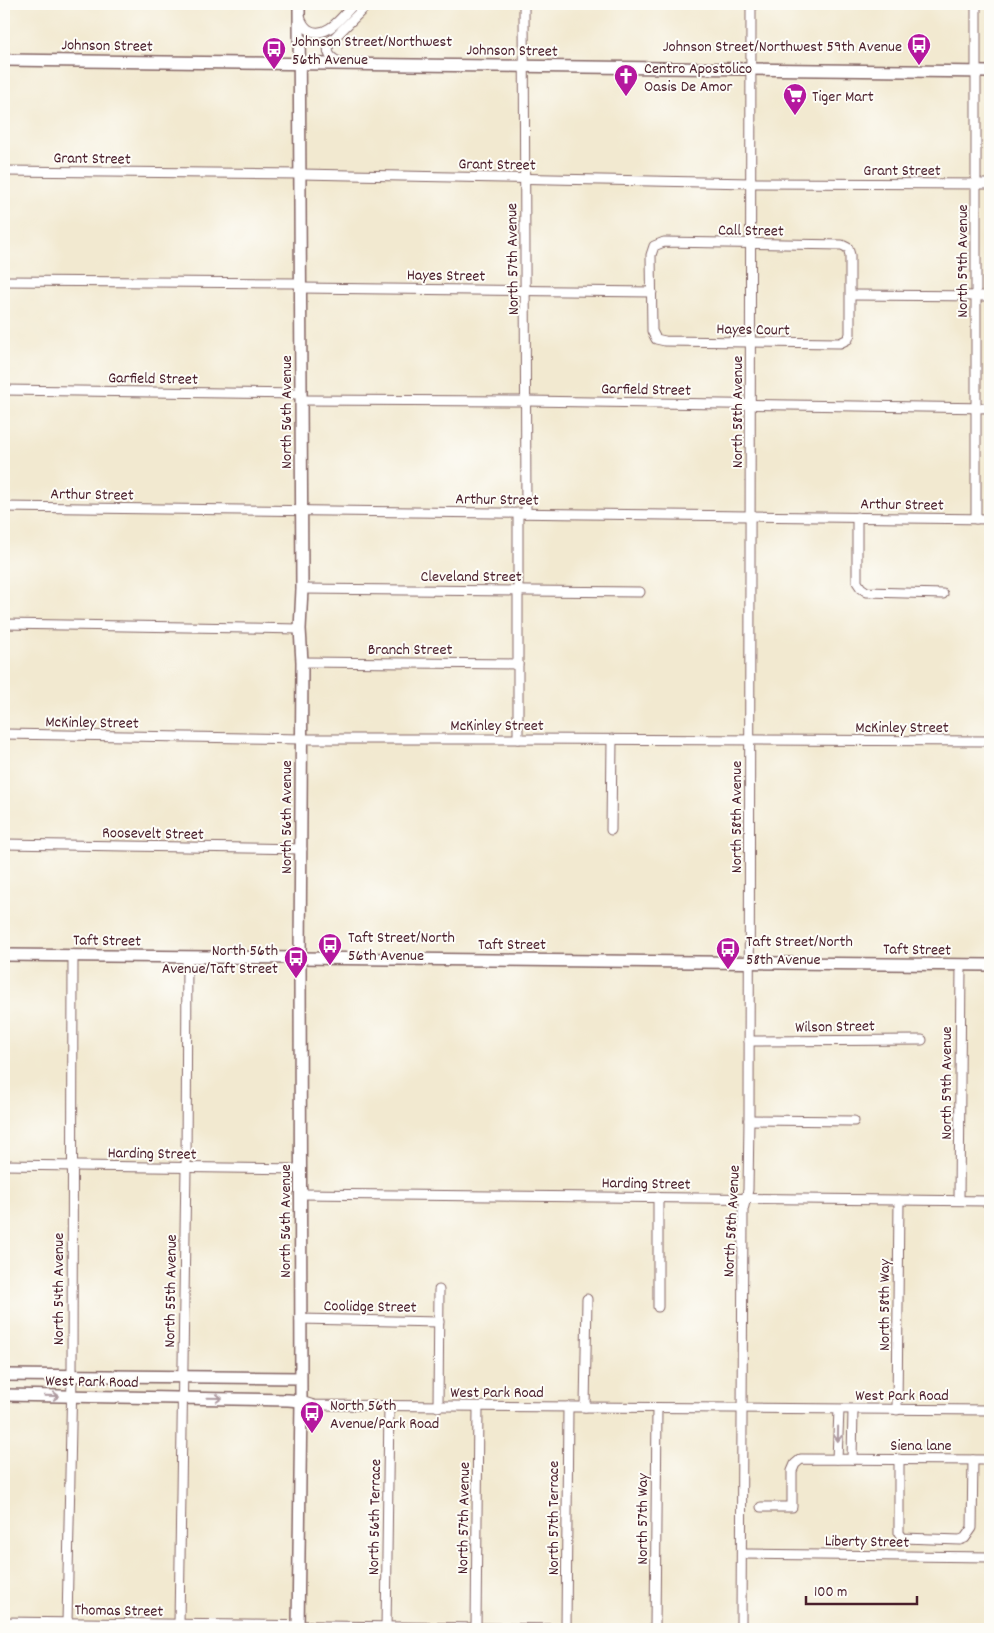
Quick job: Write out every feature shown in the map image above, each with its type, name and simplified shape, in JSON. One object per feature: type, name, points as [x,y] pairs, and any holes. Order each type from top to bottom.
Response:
[{"type":"street","points":[[342,63],[331,58],[327,50],[339,26],[354,4]]},
{"type":"street","points":[[299,8],[304,26],[312,31],[323,32],[339,26],[368,4]]},
{"type":"street","name":"North 57th Avenue","points":[[518,739],[518,590],[527,401],[524,4]]},
{"type":"street","name":"North 58th Avenue","points":[[743,1629],[742,1210],[748,1190],[749,1120],[751,4]]},
{"type":"street","name":"North 59th Avenue","points":[[976,4],[976,519]]},
{"type":"street","name":"North 56th Avenue","points":[[298,1628],[301,1402],[300,958],[302,849],[299,8]]},
{"type":"street","name":"Johnson Street","points":[[4,60],[300,62],[990,72]]},
{"type":"street","name":"Grant Street","points":[[4,171],[300,174],[751,183],[990,184]]},
{"type":"street","name":"Call Street","points":[[652,292],[651,255],[654,246],[664,242],[751,245],[842,245],[848,248],[850,255],[851,295]]},
{"type":"street","name":"Hayes Street","points":[[4,281],[652,292]]},
{"type":"street","name":"Hayes Court","points":[[652,292],[652,331],[656,339],[665,341],[750,343],[840,344],[848,339],[850,334],[851,295]]},
{"type":"street","points":[[851,295],[990,296]]},
{"type":"street","name":"Garfield Street","points":[[4,390],[301,397],[990,408]]},
{"type":"street","name":"Arthur Street","points":[[4,507],[990,519]]},
{"type":"street","points":[[857,517],[857,582],[861,588],[867,592],[944,594]]},
{"type":"street","name":"Cleveland Street","points":[[302,589],[640,592]]},
{"type":"street","points":[[4,624],[300,629]]},
{"type":"street","name":"Branch Street","points":[[302,662],[518,664]]},
{"type":"street","name":"McKinley Street","points":[[4,734],[301,739],[990,741]]},
{"type":"street","points":[[611,830],[612,739]]},
{"type":"street","name":"Roosevelt Street","points":[[4,844],[302,849]]},
{"type":"street","name":"Taft Street","points":[[4,955],[990,965]]},
{"type":"street","name":"North 54th Avenue","points":[[67,1623],[72,1376],[73,955]]},
{"type":"street","name":"North 55th Avenue","points":[[179,1624],[186,1168],[187,957]]},
{"type":"street","name":"North 59th Avenue","points":[[960,1200],[961,965]]},
{"type":"street","name":"Wilson Street","points":[[749,1041],[922,1040]]},
{"type":"street","points":[[749,1120],[854,1121]]},
{"type":"street","name":"Harding Street","points":[[4,1165],[300,1169]]},
{"type":"street","name":"Harding Street","points":[[301,1194],[990,1201]]},
{"type":"street","points":[[658,1197],[658,1306]]},
{"type":"street","name":"North 58th Way","points":[[898,1410],[899,1200]]},
{"type":"street","points":[[438,1407],[439,1290]]},
{"type":"street","points":[[585,1407],[587,1299]]},
{"type":"street","name":"Coolidge Street","points":[[300,1319],[439,1322]]},
{"type":"street","name":"West Park Road","points":[[4,1375],[300,1378]]},
{"type":"street","name":"West Park Road","points":[[4,1396],[182,1397],[288,1400],[314,1404],[438,1407],[990,1410]]},
{"type":"street","name":"North 56th Terrace","points":[[386,1628],[389,1406]]},
{"type":"street","name":"North 57th Avenue","points":[[476,1629],[478,1407]]},
{"type":"street","name":"North 57th Terrace","points":[[565,1629],[568,1407]]},
{"type":"street","name":"North 57th Way","points":[[655,1629],[657,1408]]},
{"type":"street","points":[[838,1459],[839,1410]]},
{"type":"street","points":[[852,1459],[853,1410]]},
{"type":"street","name":"Siena lane","points":[[761,1507],[792,1507],[792,1471],[795,1464],[801,1459],[990,1460]]},
{"type":"street","points":[[899,1460],[899,1532],[904,1538],[960,1540],[969,1534],[972,1528],[973,1460]]},
{"type":"street","name":"Liberty Street","points":[[742,1554],[990,1557]]},
{"type":"street","name":"Thomas Street","points":[[4,1622],[179,1624],[298,1628],[565,1629]]},
{"type":"place","name":"Johnson Street/Northwest 59th Avenue","points":[[919,66]]},
{"type":"place","name":"Johnson Street/Northwest 56th Avenue","points":[[274,70]]},
{"type":"place","name":"Centro Apostolico Oasis De Amor","points":[[626,97]]},
{"type":"place","name":"Tiger Mart","points":[[795,116]]},
{"type":"place","name":"Taft Street/North 56th Avenue","points":[[330,966]]},
{"type":"place","name":"Taft Street/North 58th Avenue","points":[[728,970]]},
{"type":"place","name":"North 56th Avenue/Taft Street","points":[[296,979]]},
{"type":"place","name":"North 56th Avenue/Park Road","points":[[312,1434]]}]
